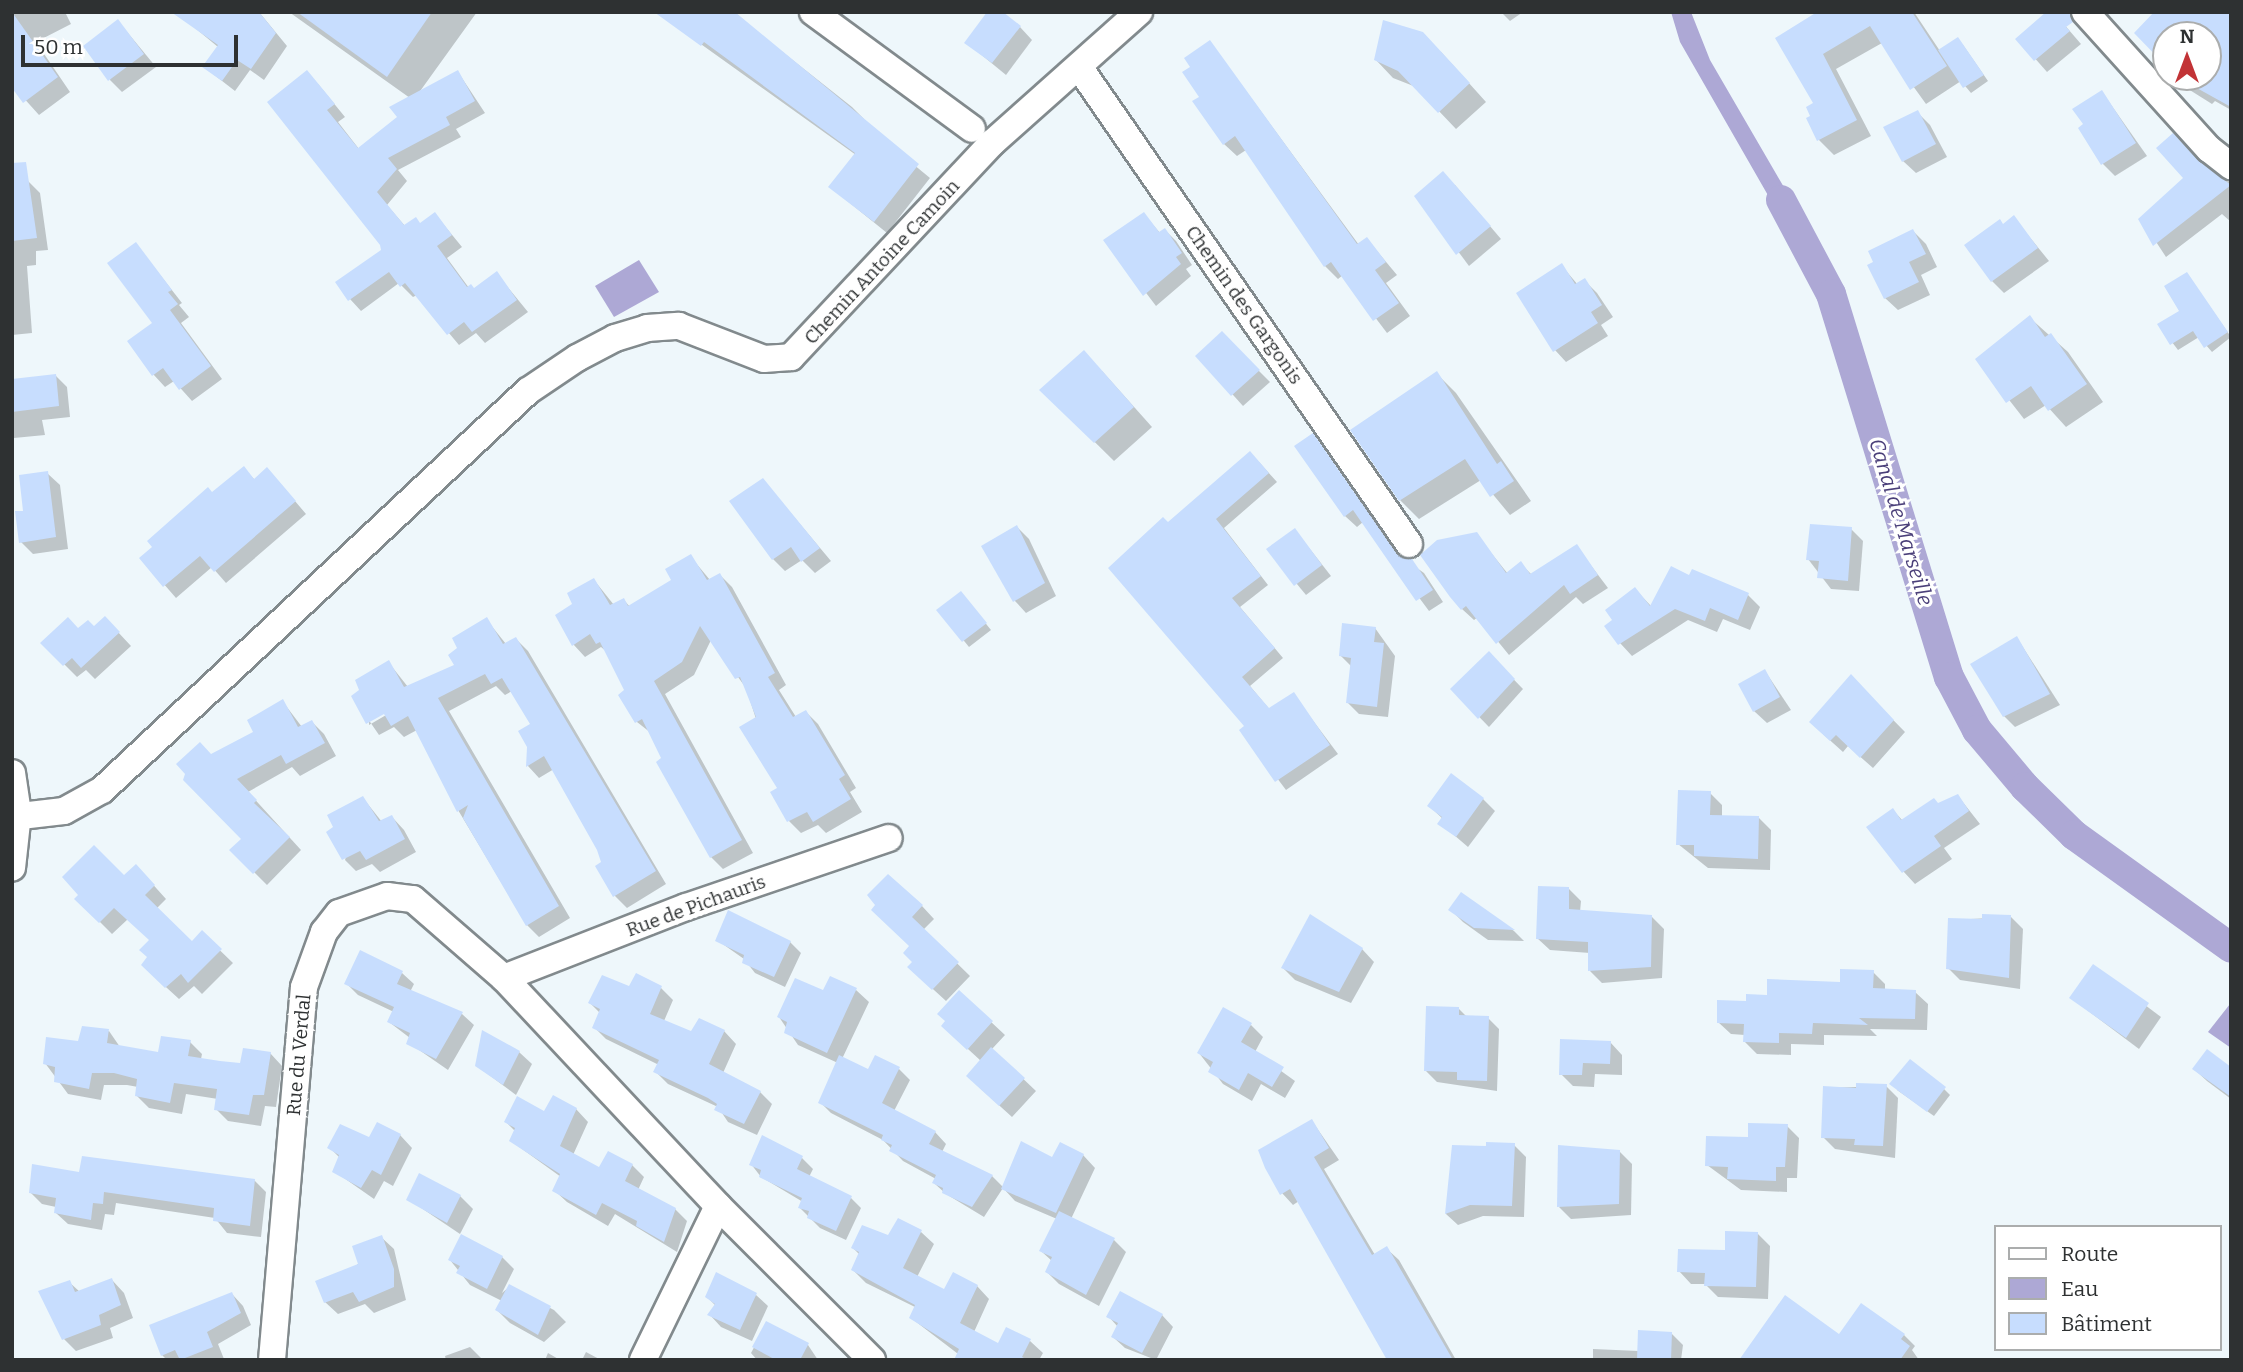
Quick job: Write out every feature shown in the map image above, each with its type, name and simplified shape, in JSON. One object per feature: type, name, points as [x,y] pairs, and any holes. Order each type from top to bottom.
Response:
[{"type":"street","points":[[813,12],[972,129]]},
{"type":"street","name":"Chemin Antoine Camoin","points":[[15,815],[64,811],[102,790],[528,391],[577,358],[636,331],[679,326],[764,359],[791,357],[992,143],[1139,12]]},
{"type":"street","points":[[2085,12],[2209,149],[2231,166]]},
{"type":"street","name":"Chemin des Gargonis","points":[[1079,67],[1409,544]]},
{"type":"street","points":[[12,773],[15,815],[12,868]]},
{"type":"street","name":"Rue de Pichauris","points":[[504,978],[686,907],[889,838]]},
{"type":"street","name":"Rue du Verdal","points":[[272,1360],[304,987],[324,932],[339,914],[360,903],[387,896],[413,899],[504,978],[718,1206],[872,1360]]},
{"type":"street","points":[[642,1360],[718,1206]]},
{"type":"water","points":[[1671,12],[1691,12],[1710,60],[1810,232],[1793,239],[1680,42]]},
{"type":"water","points":[[639,260],[659,292],[614,317],[595,286]]},
{"type":"water","points":[[2231,1005],[2231,1048],[2208,1032]]},
{"type":"building","points":[[12,12],[58,77],[23,103],[12,88]]},
{"type":"building","points":[[171,12],[259,12],[276,33],[251,69],[237,60],[222,81],[202,67],[218,45]]},
{"type":"building","points":[[297,12],[432,12],[387,77]]},
{"type":"building","points":[[654,12],[735,12],[919,164],[874,222],[828,187],[855,153],[704,42],[701,46]]},
{"type":"building","points":[[987,12],[1003,12],[1021,26],[992,63],[964,43]]},
{"type":"building","points":[[1817,12],[1912,12],[1947,66],[1910,90],[1870,26],[1823,54],[1857,120],[1817,141],[1806,118],[1810,116],[1806,107],[1813,103],[1775,38]]},
{"type":"building","points":[[2046,12],[2070,12],[2073,22],[2066,27],[2070,31],[2034,61],[2015,39]]},
{"type":"building","points":[[2154,12],[2231,12],[2231,107],[2202,91],[2222,91],[2222,21],[2152,21],[2152,52],[2134,33]]},
{"type":"building","points":[[118,19],[144,54],[108,81],[83,46]]},
{"type":"building","points":[[1383,20],[1423,32],[1470,83],[1438,113],[1398,71],[1374,60]]},
{"type":"building","points":[[1958,37],[1984,75],[1963,88],[1938,50]]},
{"type":"building","points":[[1210,40],[1357,244],[1367,237],[1386,262],[1375,270],[1399,303],[1373,321],[1331,262],[1324,267],[1235,136],[1223,145],[1192,101],[1199,97],[1182,72],[1190,67],[1184,58]]},
{"type":"building","points":[[307,70],[335,104],[327,110],[358,148],[397,117],[389,107],[458,70],[475,101],[446,117],[450,125],[388,158],[397,169],[377,192],[404,225],[416,217],[420,223],[435,212],[452,235],[437,246],[467,287],[471,284],[474,288],[497,271],[517,300],[472,332],[464,322],[447,335],[405,283],[400,287],[389,272],[348,301],[335,282],[381,250],[380,245],[267,102]]},
{"type":"building","points":[[2102,90],[2136,143],[2101,165],[2078,128],[2083,124],[2072,109]]},
{"type":"building","points":[[1918,110],[1936,144],[1902,162],[1883,127]]},
{"type":"building","points":[[2173,133],[2199,161],[2231,185],[2153,246],[2138,219],[2183,178],[2156,148]]},
{"type":"building","points":[[26,162],[37,238],[12,241],[12,163]]},
{"type":"building","points":[[1443,171],[1491,226],[1456,255],[1414,196]]},
{"type":"building","points":[[1144,212],[1159,232],[1165,228],[1182,253],[1176,257],[1181,264],[1143,296],[1103,240]]},
{"type":"building","points":[[2014,215],[2038,248],[1991,282],[1964,245],[2000,219],[2003,224]]},
{"type":"building","points":[[1913,229],[1926,254],[1909,262],[1919,282],[1884,299],[1867,265],[1873,262],[1868,251]]},
{"type":"building","points":[[136,242],[172,290],[168,292],[178,304],[170,310],[211,366],[179,390],[163,368],[152,376],[127,341],[152,323],[107,263]]},
{"type":"building","points":[[1562,263],[1575,284],[1585,278],[1602,305],[1591,312],[1598,323],[1553,352],[1516,293]]},
{"type":"building","points":[[2187,272],[2228,332],[2204,348],[2193,331],[2170,345],[2157,324],[2179,311],[2164,286]]},
{"type":"building","points":[[2030,315],[2045,337],[2051,333],[2087,384],[2048,411],[2031,386],[2006,403],[1975,359]]},
{"type":"building","points":[[1222,331],[1260,370],[1231,396],[1195,356]]},
{"type":"building","points":[[1084,350],[1134,407],[1094,443],[1039,390]]},
{"type":"building","points":[[1437,371],[1497,464],[1501,461],[1514,481],[1490,497],[1465,459],[1399,501],[1350,430]]},
{"type":"building","points":[[56,374],[59,406],[12,412],[12,379]]},
{"type":"building","points":[[1313,433],[1396,553],[1412,559],[1433,590],[1416,601],[1353,510],[1344,517],[1294,446]]},
{"type":"building","points":[[1250,451],[1269,473],[1216,519],[1261,576],[1232,598],[1275,648],[1242,677],[1269,708],[1294,692],[1330,745],[1275,782],[1239,730],[1244,726],[1108,568],[1163,517],[1168,522]]},
{"type":"building","points":[[244,466],[254,479],[267,467],[296,501],[214,572],[200,556],[163,587],[139,558],[152,547],[147,541],[208,487],[212,492]]},
{"type":"building","points":[[48,471],[56,537],[19,543],[15,511],[23,511],[19,475]]},
{"type":"building","points":[[763,478],[820,548],[801,562],[791,547],[772,560],[729,501]]},
{"type":"building","points":[[1810,524],[1852,527],[1848,581],[1817,578],[1819,561],[1806,560]]},
{"type":"building","points":[[1017,525],[1045,583],[1013,602],[981,546]]},
{"type":"building","points":[[1295,528],[1322,565],[1294,586],[1266,549]]},
{"type":"building","points":[[1477,532],[1506,573],[1521,561],[1530,574],[1577,544],[1598,575],[1570,594],[1564,585],[1496,644],[1466,606],[1461,610],[1420,555],[1437,540]]},
{"type":"building","points":[[691,554],[707,580],[720,573],[775,673],[768,677],[793,717],[806,710],[845,775],[839,779],[851,799],[813,822],[807,812],[787,822],[770,792],[777,788],[739,727],[756,717],[740,677],[735,679],[700,626],[682,662],[654,681],[742,840],[710,858],[656,762],[661,758],[642,719],[635,723],[618,695],[624,690],[600,642],[596,644],[590,634],[572,646],[555,615],[572,604],[567,593],[594,578],[610,605],[624,598],[628,606],[671,580],[665,569]]},
{"type":"building","points":[[1671,566],[1689,575],[1692,569],[1749,593],[1738,620],[1710,608],[1705,621],[1675,609],[1618,645],[1604,626],[1612,620],[1605,610],[1635,587],[1650,606]]},
{"type":"building","points":[[961,591],[987,623],[962,642],[936,610]]},
{"type":"building","points":[[105,616],[120,632],[81,668],[72,658],[63,666],[40,643],[68,617],[78,628],[88,620],[94,626]]},
{"type":"building","points":[[487,617],[503,644],[516,637],[656,871],[613,897],[595,866],[601,862],[597,850],[544,756],[526,767],[527,747],[518,731],[530,724],[502,678],[491,684],[485,674],[438,698],[559,906],[526,926],[463,818],[468,805],[457,812],[408,716],[391,726],[384,714],[366,724],[351,696],[359,690],[355,680],[389,660],[404,687],[454,665],[448,655],[457,648],[452,638]]},
{"type":"building","points":[[1342,623],[1376,627],[1374,642],[1384,643],[1377,707],[1346,703],[1351,658],[1339,656]]},
{"type":"building","points":[[2017,636],[2050,694],[2003,717],[1970,664]]},
{"type":"building","points":[[1489,651],[1515,679],[1478,719],[1450,689]]},
{"type":"building","points":[[1765,669],[1780,697],[1753,712],[1738,684]]},
{"type":"building","points":[[1851,674],[1894,720],[1860,758],[1836,735],[1830,741],[1809,722]]},
{"type":"building","points":[[283,699],[298,727],[312,720],[325,743],[286,764],[281,755],[237,779],[257,800],[254,803],[290,837],[253,874],[229,850],[241,839],[183,780],[185,774],[176,764],[200,742],[211,754],[253,732],[247,720]]},
{"type":"building","points":[[1451,773],[1484,798],[1456,837],[1437,824],[1442,817],[1427,806]]},
{"type":"building","points":[[1678,790],[1711,791],[1710,815],[1759,816],[1758,859],[1694,856],[1694,845],[1676,845]]},
{"type":"building","points":[[1958,794],[1969,811],[1934,836],[1941,846],[1902,873],[1866,827],[1893,808],[1901,820],[1934,798],[1938,803]]},
{"type":"building","points":[[363,796],[379,821],[392,815],[405,839],[366,860],[360,851],[342,860],[326,832],[333,827],[327,815]]},
{"type":"building","points":[[94,845],[124,875],[136,864],[155,885],[145,895],[192,941],[202,930],[222,949],[188,983],[181,974],[165,988],[141,965],[147,957],[139,950],[149,940],[114,908],[99,923],[74,899],[78,895],[62,877]]},
{"type":"building","points":[[888,874],[923,905],[912,917],[959,962],[932,990],[907,967],[912,962],[903,953],[909,946],[871,910],[875,905],[867,895]]},
{"type":"building","points":[[1538,886],[1569,887],[1569,909],[1652,915],[1651,967],[1588,971],[1588,942],[1536,939]]},
{"type":"building","points":[[1461,892],[1515,930],[1474,928],[1448,910]]},
{"type":"building","points":[[728,910],[791,941],[774,977],[742,963],[744,955],[715,941]]},
{"type":"building","points":[[1310,914],[1363,948],[1339,992],[1281,968]]},
{"type":"building","points":[[1982,914],[2011,915],[2009,978],[1946,969],[1948,918],[1982,919]]},
{"type":"building","points":[[360,950],[403,971],[397,984],[463,1012],[436,1059],[406,1044],[410,1033],[387,1022],[394,1007],[344,984]]},
{"type":"building","points":[[2093,964],[2149,1003],[2126,1038],[2069,998]]},
{"type":"building","points":[[1840,969],[1874,970],[1873,988],[1916,990],[1915,1019],[1859,1018],[1868,1025],[1813,1023],[1812,1034],[1779,1033],[1779,1043],[1743,1042],[1744,1024],[1717,1023],[1717,1000],[1746,1001],[1746,994],[1767,995],[1767,979],[1840,982]]},
{"type":"building","points":[[636,973],[662,986],[650,1014],[691,1031],[699,1018],[725,1030],[709,1064],[761,1091],[744,1124],[714,1110],[717,1104],[708,1098],[653,1072],[659,1060],[592,1028],[600,1009],[588,1003],[602,975],[629,986]]},
{"type":"building","points":[[830,976],[857,988],[827,1053],[784,1033],[787,1022],[777,1017],[795,978],[823,990]]},
{"type":"building","points":[[959,990],[993,1021],[967,1050],[941,1026],[945,1021],[937,1014]]},
{"type":"building","points":[[1426,1006],[1459,1007],[1459,1015],[1489,1016],[1487,1081],[1457,1080],[1457,1072],[1424,1071]]},
{"type":"building","points":[[1223,1007],[1252,1023],[1241,1042],[1284,1067],[1272,1087],[1248,1073],[1239,1090],[1208,1072],[1213,1062],[1197,1053]]},
{"type":"building","points":[[82,1026],[109,1029],[107,1043],[158,1052],[161,1036],[191,1040],[188,1056],[220,1061],[240,1063],[243,1048],[271,1052],[264,1095],[253,1095],[249,1115],[214,1110],[217,1089],[174,1083],[170,1103],[135,1096],[137,1079],[114,1073],[92,1073],[89,1089],[54,1082],[55,1067],[43,1064],[46,1037],[78,1041]]},
{"type":"building","points":[[482,1030],[520,1051],[503,1085],[475,1066]]},
{"type":"building","points":[[1560,1039],[1611,1041],[1610,1064],[1583,1063],[1582,1075],[1559,1075]]},
{"type":"building","points":[[991,1047],[1025,1078],[999,1106],[966,1076]]},
{"type":"building","points":[[2207,1049],[2231,1067],[2231,1097],[2192,1069]]},
{"type":"building","points":[[839,1055],[868,1069],[875,1055],[900,1067],[882,1103],[936,1131],[929,1144],[993,1175],[972,1207],[942,1193],[943,1188],[932,1183],[936,1175],[889,1151],[892,1145],[881,1140],[883,1135],[818,1103]]},
{"type":"building","points":[[1910,1059],[1946,1087],[1927,1112],[1889,1084]]},
{"type":"building","points":[[1856,1083],[1887,1084],[1883,1146],[1854,1145],[1855,1139],[1821,1138],[1823,1086],[1856,1088]]},
{"type":"building","points":[[553,1095],[577,1108],[560,1146],[599,1167],[608,1151],[633,1164],[625,1181],[676,1208],[664,1242],[636,1226],[637,1221],[602,1203],[596,1215],[552,1191],[560,1174],[509,1141],[515,1128],[504,1122],[517,1096],[544,1111]]},
{"type":"building","points":[[1312,1119],[1329,1148],[1314,1157],[1372,1255],[1387,1246],[1453,1360],[1387,1360],[1290,1189],[1280,1195],[1258,1150]]},
{"type":"building","points":[[377,1122],[401,1134],[381,1175],[372,1170],[361,1188],[332,1172],[339,1155],[327,1148],[340,1124],[369,1137]]},
{"type":"building","points":[[1748,1123],[1788,1124],[1785,1167],[1776,1167],[1776,1181],[1727,1179],[1728,1167],[1705,1166],[1706,1136],[1748,1137]]},
{"type":"building","points":[[762,1135],[803,1156],[797,1169],[852,1196],[836,1231],[807,1218],[809,1211],[798,1208],[802,1198],[759,1177],[761,1170],[749,1165]]},
{"type":"building","points":[[1021,1141],[1052,1157],[1060,1142],[1084,1154],[1056,1213],[1001,1189]]},
{"type":"building","points":[[1486,1142],[1515,1143],[1512,1206],[1470,1205],[1445,1214],[1452,1145],[1486,1146]]},
{"type":"building","points":[[1558,1145],[1620,1150],[1619,1204],[1557,1207]]},
{"type":"building","points":[[82,1156],[255,1179],[250,1226],[213,1221],[214,1208],[104,1192],[103,1204],[93,1203],[91,1220],[54,1213],[56,1198],[29,1193],[32,1164],[79,1172]]},
{"type":"building","points":[[419,1173],[461,1195],[447,1223],[406,1200]]},
{"type":"building","points":[[1059,1211],[1115,1238],[1086,1295],[1045,1272],[1052,1257],[1039,1251]]},
{"type":"building","points":[[898,1218],[922,1230],[903,1268],[944,1289],[953,1272],[978,1285],[960,1323],[998,1343],[1006,1327],[1031,1339],[1022,1357],[1028,1360],[954,1360],[959,1349],[909,1318],[915,1305],[851,1270],[859,1252],[851,1248],[862,1225],[888,1235]]},
{"type":"building","points":[[1725,1231],[1758,1232],[1756,1287],[1704,1286],[1705,1273],[1677,1272],[1678,1249],[1725,1250]]},
{"type":"building","points":[[461,1234],[503,1256],[487,1289],[456,1273],[460,1266],[448,1260]]},
{"type":"building","points":[[382,1235],[394,1269],[394,1287],[359,1302],[353,1292],[324,1303],[315,1281],[358,1264],[352,1246]]},
{"type":"building","points":[[716,1272],[757,1293],[740,1330],[707,1315],[715,1304],[705,1297]]},
{"type":"building","points":[[112,1278],[121,1305],[99,1315],[101,1325],[62,1340],[38,1291],[70,1280],[75,1292]]},
{"type":"building","points":[[509,1284],[551,1306],[538,1335],[495,1310]]},
{"type":"building","points":[[1120,1291],[1163,1314],[1142,1353],[1111,1337],[1118,1323],[1106,1317]]},
{"type":"building","points":[[232,1292],[241,1313],[207,1332],[213,1347],[180,1360],[175,1350],[161,1356],[149,1325]]},
{"type":"building","points":[[1785,1295],[1839,1334],[1861,1303],[1905,1334],[1901,1339],[1910,1346],[1900,1360],[1739,1360]]},
{"type":"building","points":[[766,1321],[809,1343],[800,1360],[776,1360],[752,1347]]},
{"type":"building","points":[[1638,1330],[1672,1332],[1671,1360],[1637,1360]]},
{"type":"waterway","name":"Canal de Marseille","points":[[1781,200],[1831,294],[1949,677],[1977,730],[2025,787],[2074,835],[2231,948]]}]
